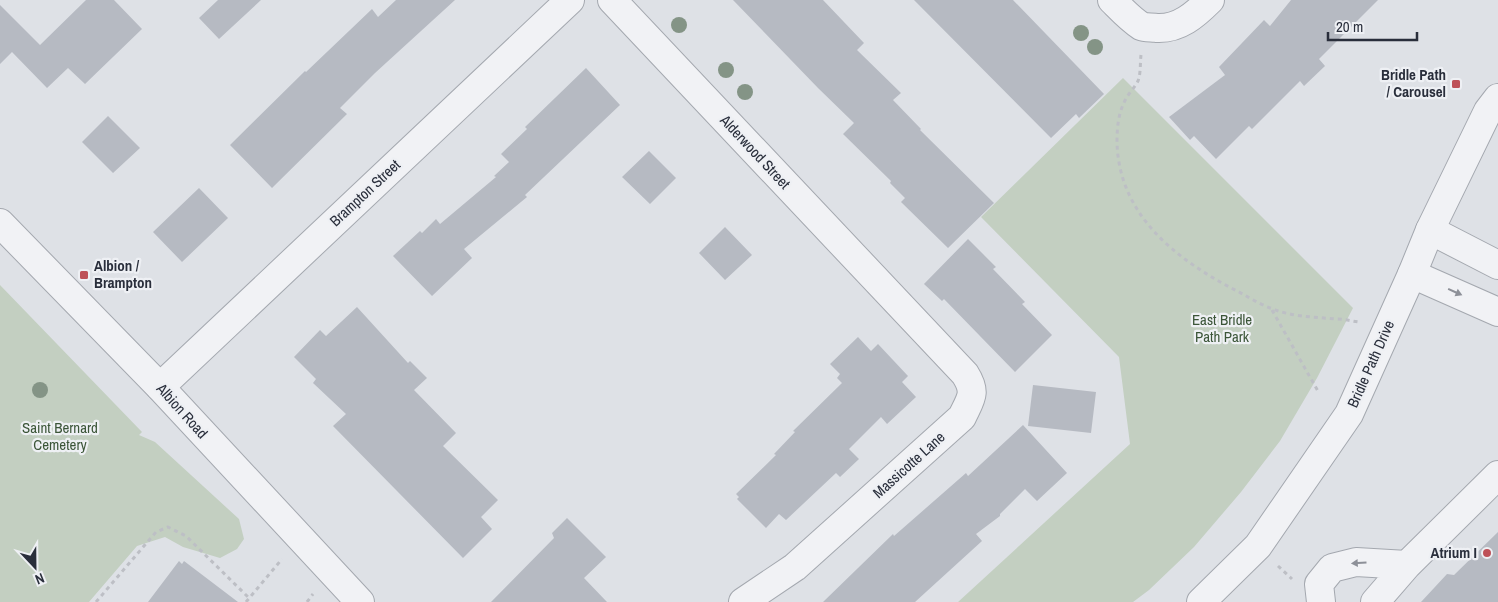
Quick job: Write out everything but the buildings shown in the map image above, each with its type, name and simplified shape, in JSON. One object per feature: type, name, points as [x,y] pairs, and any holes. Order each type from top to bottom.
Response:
[{"type":"street","name":"Brampton Street","points":[[160,387],[570,0]]},
{"type":"street","name":"Alderwood Street","points":[[612,0],[898,303]]},
{"type":"street","points":[[1112,0],[1128,16],[1143,27],[1163,28],[1182,24],[1210,0]]},
{"type":"street","name":"Bridle Path Drive","points":[[1201,602],[1258,546],[1348,414],[1430,230],[1488,111],[1498,98]]},
{"type":"street","name":"Albion Road","points":[[0,223],[160,387],[360,602]]},
{"type":"street","points":[[1430,230],[1498,265]]},
{"type":"street","points":[[1412,274],[1498,312]]},
{"type":"street","name":"Massicotte Lane","points":[[743,602],[795,567],[962,417],[971,400],[972,386],[964,374],[898,303]]},
{"type":"street","points":[[1376,602],[1407,565],[1498,475]]},
{"type":"street","points":[[1320,593],[1332,568],[1356,562],[1407,565]]},
{"type":"path","points":[[1143,27],[1138,81],[1126,99],[1118,120],[1119,158],[1127,188],[1147,223],[1176,253],[1191,265],[1272,309],[1306,317],[1389,325]]},
{"type":"path","points":[[1272,309],[1319,393]]},
{"type":"path","points":[[96,602],[156,532],[168,527],[186,536],[250,598]]},
{"type":"path","points":[[1258,546],[1292,579],[1320,593]]},
{"type":"path","points":[[246,602],[284,557]]},
{"type":"green space","name":"East Bridle Path Park","points":[[1123,78],[1353,308],[1317,378],[1280,441],[1241,492],[1194,547],[1149,590],[1133,602],[958,602],[1130,444],[1119,357],[981,217]]},
{"type":"green space","name":"Saint Bernard Cemetery","points":[[0,285],[142,432],[139,435],[155,442],[239,519],[244,539],[237,549],[220,558],[183,547],[165,537],[137,546],[89,602],[0,602]]},
{"type":"place","name":"Bridle Path / Carousel","points":[[1456,84]]},
{"type":"place","name":"Albion / Brampton","points":[[84,275]]},
{"type":"place","name":"Atrium I","points":[[1487,553]]}]
